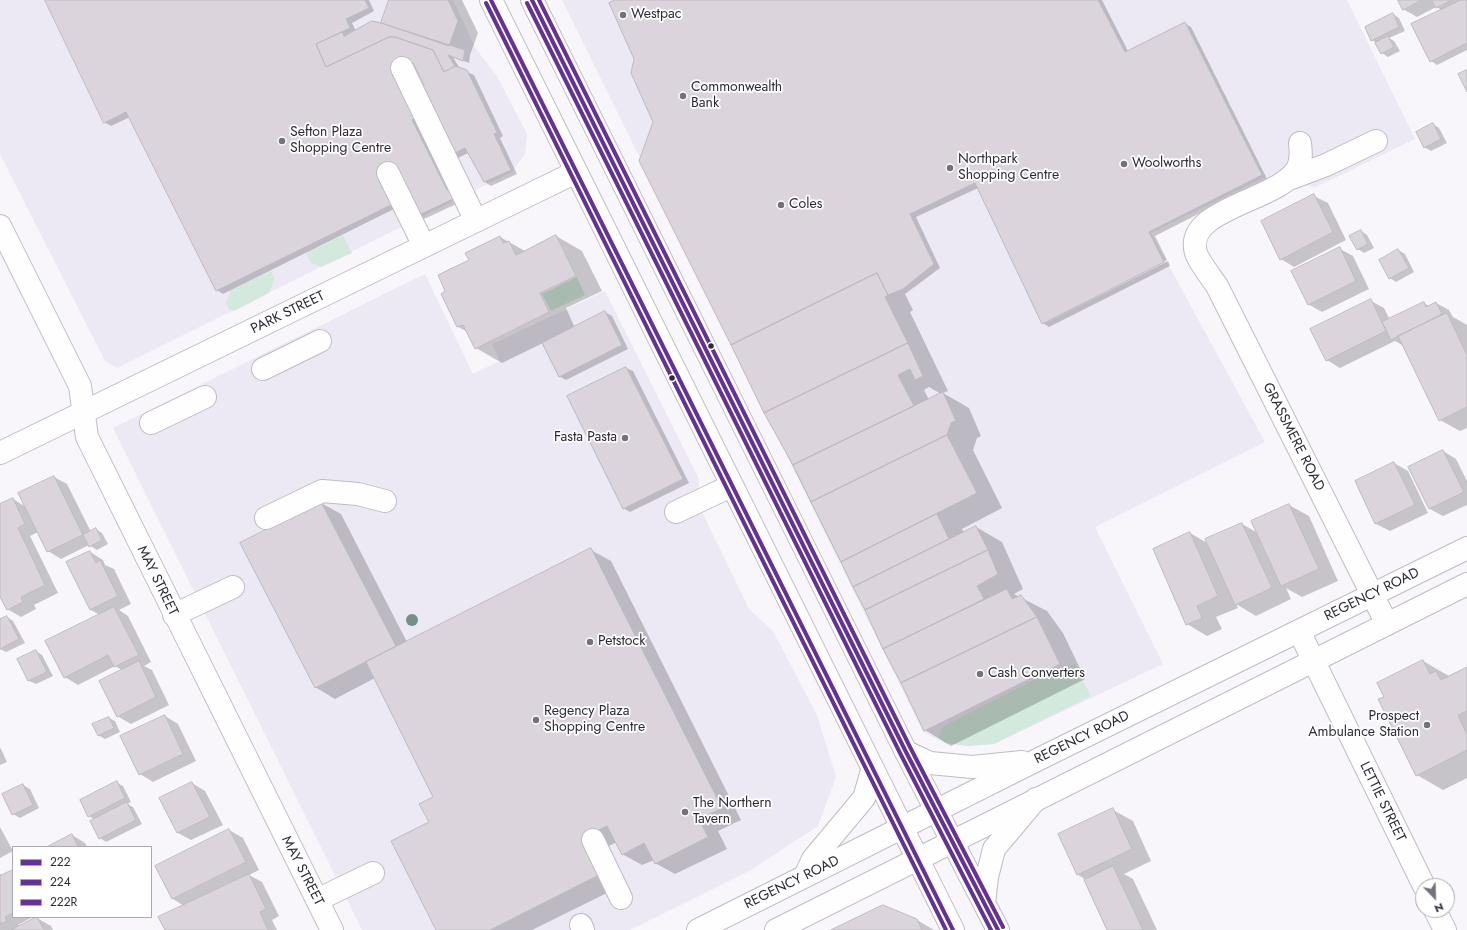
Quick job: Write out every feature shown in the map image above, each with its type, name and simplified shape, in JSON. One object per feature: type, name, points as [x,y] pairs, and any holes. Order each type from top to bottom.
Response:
[{"type":"main road","points":[[490,0],[872,771],[953,930]]},
{"type":"main road","points":[[532,0],[906,752],[998,930]]},
{"type":"main road","points":[[402,68],[476,221]]},
{"type":"main road","points":[[1289,180],[1326,165],[1376,141]]},
{"type":"main road","points":[[1289,180],[1297,169],[1302,157],[1300,143]]},
{"type":"main road","name":"PARK STREET","points":[[0,453],[576,172]]},
{"type":"main road","points":[[388,173],[424,246]]},
{"type":"main road","name":"GRASSMERE ROAD","points":[[1289,180],[1274,190],[1214,216],[1204,223],[1198,231],[1195,239],[1196,253],[1217,286],[1387,624]]},
{"type":"main road","name":"MAY STREET","points":[[0,226],[80,386],[87,437],[174,615],[332,930]]},
{"type":"main road","points":[[263,369],[320,341]]},
{"type":"main road","points":[[151,423],[205,397]]},
{"type":"main road","points":[[676,512],[731,486]]},
{"type":"main road","points":[[266,518],[322,491],[358,494],[384,501]]},
{"type":"main road","name":"REGENCY ROAD","points":[[698,930],[1037,760],[1467,548]]},
{"type":"main road","points":[[776,930],[1036,799],[1314,662],[1467,584]]},
{"type":"main road","points":[[174,615],[233,587]]},
{"type":"main road","name":"LETTIE STREET","points":[[1299,631],[1420,878]]},
{"type":"main road","points":[[906,752],[930,763],[972,767],[1037,760]]},
{"type":"main road","points":[[805,876],[813,859],[864,798],[872,771]]},
{"type":"main road","points":[[984,903],[987,877],[994,849],[1036,799]]},
{"type":"main road","points":[[593,840],[621,898]]},
{"type":"main road","points":[[317,900],[373,873]]},
{"type":"main road","points":[[1439,918],[1445,930]]},
{"type":"shaded area","points":[[0,0],[453,0],[476,49],[497,76],[527,134],[525,154],[512,172],[117,368],[105,361],[0,154]]},
{"type":"shaded area","points":[[562,0],[1347,0],[1415,139],[1316,187],[1263,178],[1151,233],[1265,442],[1095,527],[1163,664],[994,744],[968,746],[945,743],[923,732]]},
{"type":"shaded area","points":[[425,274],[473,374],[500,361],[492,344],[605,291],[699,479],[698,504],[749,609],[773,631],[817,715],[836,777],[818,826],[751,870],[630,930],[362,930],[113,428]]},
{"type":"green space","points":[[343,235],[352,253],[321,267],[310,262],[306,253]]},
{"type":"green space","points":[[271,271],[275,278],[269,293],[234,311],[229,309],[226,303],[231,290]]},
{"type":"green space","points":[[577,277],[585,295],[551,311],[542,294]]},
{"type":"green space","points":[[1074,664],[1091,696],[994,744],[968,746],[945,743],[938,737],[944,726],[1055,669],[1059,672]]},
{"type":"building","name":"Sefton Plaza Shopping Centre","points":[[45,0],[365,0],[369,8],[346,19],[350,28],[316,44],[326,67],[389,37],[395,37],[433,50],[444,72],[455,66],[467,70],[497,132],[494,134],[511,170],[484,182],[465,148],[451,155],[421,92],[424,85],[413,63],[402,60],[418,116],[412,120],[447,190],[453,188],[457,197],[417,216],[395,203],[216,291],[126,112],[104,123]]},
{"type":"building","points":[[389,0],[448,0],[458,21],[449,46],[381,23]]},
{"type":"building","name":"Northpark Shopping Centre","points":[[615,0],[1098,0],[1125,52],[1185,22],[1262,175],[1149,232],[1164,262],[1042,324],[975,183],[910,214],[934,264],[903,289],[888,295],[877,273],[731,345],[639,161],[653,122],[631,73],[634,59],[609,3]]},
{"type":"building","points":[[1398,0],[1422,0],[1403,10]]},
{"type":"building","points":[[1432,0],[1452,0],[1436,8]]},
{"type":"building","points":[[1461,0],[1467,0],[1467,43],[1430,62],[1411,24]]},
{"type":"building","points":[[1393,13],[1399,27],[1371,41],[1365,27]]},
{"type":"building","points":[[372,21],[465,50],[463,61],[448,55],[455,66],[444,72],[433,50],[395,37],[389,37],[326,67],[316,44],[342,32],[344,36]]},
{"type":"building","points":[[1388,36],[1394,47],[1381,54],[1375,43]]},
{"type":"building","points":[[1467,70],[1467,92],[1458,74]]},
{"type":"building","points":[[1433,123],[1441,139],[1424,148],[1416,132]]},
{"type":"building","points":[[1314,194],[1333,232],[1280,260],[1261,221]]},
{"type":"building","points":[[1361,230],[1368,244],[1357,250],[1349,236]]},
{"type":"building","points":[[556,235],[576,276],[540,293],[549,312],[475,349],[463,325],[457,327],[441,294],[445,291],[438,275],[469,260],[465,253],[500,236],[503,243],[509,241],[516,255]]},
{"type":"building","points":[[1340,247],[1356,281],[1308,305],[1291,271]]},
{"type":"building","points":[[1398,249],[1409,268],[1389,279],[1379,260]]},
{"type":"building","points":[[877,273],[888,295],[885,297],[908,343],[764,413],[731,345]]},
{"type":"building","points":[[1371,299],[1386,331],[1326,361],[1310,329]]},
{"type":"building","points":[[1424,302],[1426,307],[1436,302],[1442,314],[1391,340],[1382,322]]},
{"type":"building","points":[[605,311],[622,345],[559,377],[542,343]]},
{"type":"building","points":[[1447,313],[1467,355],[1467,407],[1439,421],[1398,336]]},
{"type":"building","points":[[908,343],[923,376],[915,380],[910,369],[898,375],[914,406],[793,465],[764,413]]},
{"type":"building","name":"Fasta Pasta","points":[[626,367],[683,479],[623,509],[567,396]]},
{"type":"building","points":[[943,392],[956,421],[951,423],[947,435],[811,502],[793,465]]},
{"type":"building","points":[[947,435],[977,493],[841,562],[811,502]]},
{"type":"building","points":[[1443,450],[1464,492],[1429,509],[1408,467]]},
{"type":"building","points":[[1394,462],[1415,505],[1375,524],[1355,481]]},
{"type":"building","points":[[54,476],[83,535],[47,552],[18,493]]},
{"type":"building","points":[[13,498],[25,524],[18,528],[45,585],[21,597],[23,602],[7,610],[0,597],[0,504]]},
{"type":"building","points":[[321,502],[396,646],[315,688],[240,543]]},
{"type":"building","points":[[1289,504],[1319,569],[1281,586],[1251,521]]},
{"type":"building","points":[[937,514],[949,539],[853,587],[841,562]]},
{"type":"building","points":[[1242,523],[1272,588],[1235,605],[1205,539]]},
{"type":"building","points":[[976,526],[988,550],[865,610],[853,587]]},
{"type":"building","points":[[96,528],[102,540],[89,547],[83,535]]},
{"type":"building","points":[[1190,532],[1218,596],[1197,606],[1202,618],[1186,625],[1153,549]]},
{"type":"building","name":"Regency Plaza Shopping Centre","points":[[591,548],[722,808],[699,819],[708,837],[655,864],[644,843],[622,855],[607,826],[581,839],[599,875],[490,930],[436,930],[391,841],[429,822],[419,804],[433,797],[366,662]]},
{"type":"building","points":[[988,550],[998,574],[977,586],[984,599],[883,649],[865,610]]},
{"type":"building","points":[[90,551],[96,563],[100,560],[118,596],[90,610],[66,562]]},
{"type":"building","points":[[1007,589],[1012,599],[1021,595],[1037,617],[901,683],[883,649]]},
{"type":"building","points":[[114,607],[139,655],[114,667],[108,655],[64,678],[45,641]]},
{"type":"building","points":[[7,616],[19,639],[0,649],[0,619]]},
{"type":"building","name":"Cash Converters","points":[[1037,617],[1060,664],[924,731],[901,683]]},
{"type":"building","points":[[36,650],[47,672],[28,681],[17,659]]},
{"type":"building","name":"Prospect Ambulance Station","points":[[1423,660],[1430,674],[1436,671],[1441,680],[1467,667],[1467,711],[1458,715],[1467,735],[1467,750],[1416,776],[1378,699],[1384,697],[1377,683]]},
{"type":"building","points":[[139,661],[156,697],[117,717],[99,681]]},
{"type":"building","points":[[165,715],[183,754],[139,775],[120,736]]},
{"type":"building","points":[[109,717],[114,728],[98,736],[92,724]]},
{"type":"building","points":[[117,781],[125,798],[88,817],[80,800]]},
{"type":"building","points":[[192,782],[210,817],[177,833],[159,798]]},
{"type":"building","points":[[23,784],[33,805],[12,815],[2,794]]},
{"type":"building","points":[[127,802],[136,820],[99,839],[90,821]]},
{"type":"building","points":[[1113,808],[1132,849],[1077,875],[1058,834]]},
{"type":"building","points":[[229,829],[246,862],[172,899],[155,866]]},
{"type":"building","points":[[72,834],[78,846],[49,846]]},
{"type":"building","points":[[1113,866],[1143,930],[1107,930],[1084,880]]},
{"type":"building","points":[[12,870],[12,914],[5,917],[7,921],[0,924],[0,876]]},
{"type":"building","points":[[249,874],[266,909],[260,912],[268,930],[165,930],[158,917]]},
{"type":"building","points":[[883,905],[917,919],[922,930],[831,930]]},
{"type":"building","points":[[38,918],[44,930],[11,930]]},
{"type":"transit line","name":"222","points":[[491,0],[953,930]]},
{"type":"transit line","name":"222","points":[[532,0],[906,752],[998,930]]},
{"type":"transit line","name":"222R","points":[[539,0],[911,749],[1003,927]]},
{"type":"transit line","name":"224","points":[[486,3],[946,930]]},
{"type":"transit line","name":"224","points":[[527,3],[901,755],[991,930]]},
{"type":"place","name":"Westpac","points":[[623,15]]},
{"type":"place","name":"Commonwealth Bank","points":[[683,96]]},
{"type":"place","name":"Sefton Plaza Shopping Centre","points":[[282,141]]},
{"type":"place","name":"Woolworths","points":[[1124,164]]},
{"type":"place","name":"Northpark Shopping Centre","points":[[950,168]]},
{"type":"place","name":"Coles","points":[[781,205]]},
{"type":"place","name":"Fasta Pasta","points":[[625,438]]},
{"type":"place","name":"Petstock","points":[[590,642]]},
{"type":"place","name":"Cash Converters","points":[[980,674]]},
{"type":"place","name":"Regency Plaza Shopping Centre","points":[[536,720]]},
{"type":"place","name":"Prospect Ambulance Station","points":[[1427,725]]},
{"type":"place","name":"The Northern Tavern","points":[[685,812]]}]
